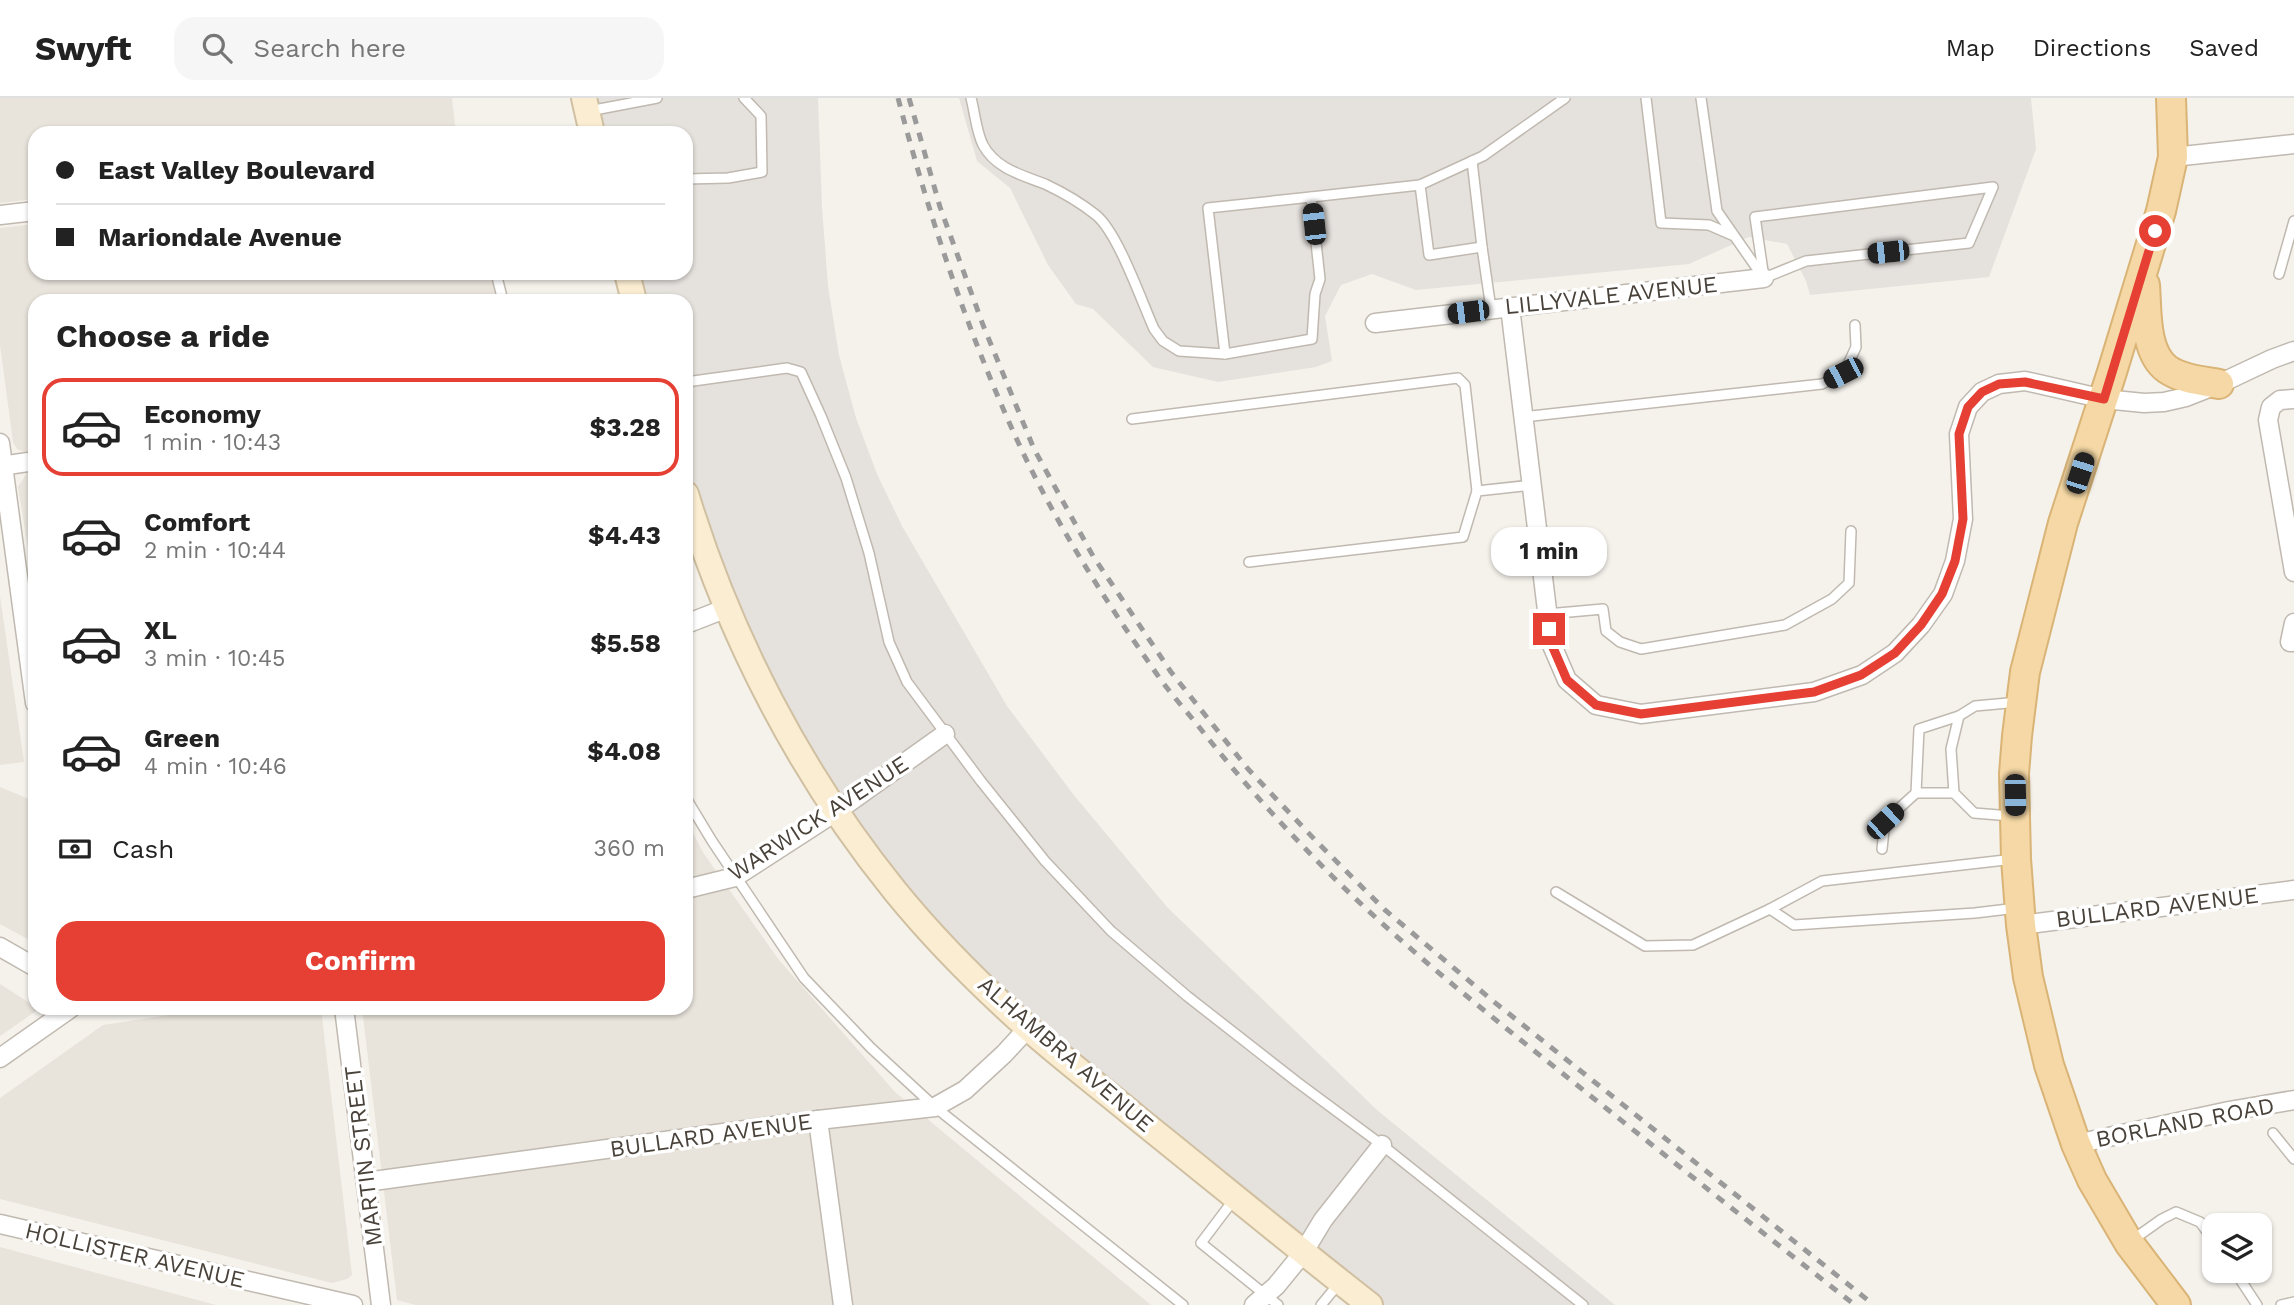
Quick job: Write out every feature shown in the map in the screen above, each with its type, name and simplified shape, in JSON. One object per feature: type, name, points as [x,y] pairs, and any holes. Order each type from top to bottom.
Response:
[{"type":"main road","points":[[2171,98],[2173,157],[2161,211],[2063,523],[2025,672],[2014,774],[2020,916],[2028,977],[2049,1065],[2076,1144],[2092,1180],[2129,1243],[2176,1305]]},
{"type":"main road","points":[[2144,272],[2151,340],[2155,353],[2168,370],[2184,377],[2220,384]]},
{"type":"main road","name":"ALHAMBRA AVENUE","points":[[693,517],[727,608],[793,742],[837,811],[895,891],[947,948],[1028,1028],[1370,1305]]},
{"type":"street","points":[[2173,157],[2294,144]]},
{"type":"street","points":[[0,215],[28,212]]},
{"type":"street","name":"LILLYVALE AVENUE","points":[[1375,323],[1764,278]]},
{"type":"street","points":[[1510,307],[1551,643],[1567,680],[1596,705],[1641,714],[1814,692],[1861,675],[1895,653],[1921,625],[1942,594],[1955,561],[1963,519],[1959,434],[1968,407],[1982,392],[1999,384],[2025,382],[2104,399],[2164,402],[2220,384],[2294,351]]},
{"type":"street","points":[[2294,399],[2280,400],[2271,407],[2268,421],[2294,572]]},
{"type":"street","points":[[0,443],[28,653]]},
{"type":"street","points":[[2,466],[28,462]]},
{"type":"street","points":[[693,621],[727,608]]},
{"type":"street","points":[[2292,642],[2294,623]]},
{"type":"street","name":"WARWICK AVENUE","points":[[693,887],[735,877],[837,811],[945,734]]},
{"type":"street","name":"BULLARD AVENUE","points":[[2020,916],[2294,890]]},
{"type":"street","points":[[0,947],[28,963]]},
{"type":"street","points":[[0,1058],[61,1015]]},
{"type":"street","name":"MARTIN STREET","points":[[345,1015],[380,1305]]},
{"type":"street","name":"BULLARD AVENUE","points":[[366,1182],[935,1107],[965,1090],[1028,1028]]},
{"type":"street","name":"BORLAND ROAD","points":[[2076,1144],[2294,1100]]},
{"type":"street","points":[[818,1121],[843,1305]]},
{"type":"street","points":[[1266,1302],[1303,1253],[1323,1220],[1382,1144]]},
{"type":"street","name":"HOLLISTER AVENUE","points":[[0,1224],[353,1305]]},
{"type":"lane","points":[[588,114],[657,98]]},
{"type":"lane","points":[[693,179],[728,178],[762,172],[761,116],[744,98]]},
{"type":"lane","points":[[971,98],[982,143],[990,156],[1008,170],[1048,186],[1075,201],[1096,215],[1110,231],[1154,329],[1163,341],[1179,351],[1225,354],[1312,339],[1315,294],[1320,279],[1311,197]]},
{"type":"lane","points":[[1225,354],[1208,208],[1420,186],[1483,156],[1566,98]]},
{"type":"lane","points":[[1646,98],[1661,223],[1709,225],[1732,235]]},
{"type":"lane","points":[[1701,98],[1717,211],[1764,278]]},
{"type":"lane","points":[[1472,161],[1491,309]]},
{"type":"lane","points":[[1420,186],[1429,255],[1482,247]]},
{"type":"lane","points":[[1993,187],[1969,243],[1806,261],[1764,278],[1755,217],[1993,187]]},
{"type":"lane","points":[[2279,274],[2294,220]]},
{"type":"lane","points":[[1523,417],[1822,384],[1843,373],[1856,347],[1855,325]]},
{"type":"lane","points":[[693,381],[787,368],[801,372],[846,478],[869,553],[889,642],[907,682],[1045,861],[1111,930],[1198,1005],[1382,1144],[1583,1305]]},
{"type":"lane","points":[[1132,419],[1458,378],[1465,385],[1477,491],[1463,537],[1250,562]]},
{"type":"lane","points":[[1477,491],[1531,485]]},
{"type":"lane","points":[[1547,614],[1602,609],[1606,631],[1620,642],[1642,649],[1785,625],[1832,599],[1849,583],[1851,531]]},
{"type":"lane","points":[[1916,793],[1919,729],[1959,716],[1975,706],[2020,702]]},
{"type":"lane","points":[[1959,716],[1951,749],[1954,793],[1974,813],[2015,816]]},
{"type":"lane","points":[[1882,849],[1885,821],[1916,793],[1954,793]]},
{"type":"lane","points":[[693,809],[735,877],[804,978],[871,1048],[935,1107],[1183,1305]]},
{"type":"lane","points":[[1556,892],[1646,946],[1693,945],[1822,881],[2016,859]]},
{"type":"lane","points":[[1770,909],[1794,925],[1975,913],[2020,916]]},
{"type":"lane","points":[[2273,1133],[2294,1160]]},
{"type":"lane","points":[[1236,1198],[1201,1243],[1266,1302]]},
{"type":"lane","points":[[2129,1243],[2176,1212],[2202,1225]]},
{"type":"lane","points":[[1321,1305],[1340,1282]]},
{"type":"lane","points":[[2243,1283],[2257,1305]]},
{"type":"lane","points":[[2281,1305],[2294,1302]]},
{"type":"shaded area","points":[[0,98],[452,98],[455,126],[28,126],[28,200],[0,203]]},
{"type":"shaded area","points":[[587,98],[818,98],[828,286],[839,355],[856,418],[877,474],[902,526],[1007,706],[1073,794],[1167,907],[1377,1110],[1615,1305],[1383,1305],[1029,1020],[919,905],[810,757],[700,529],[693,505],[693,294],[636,294],[633,280],[693,280],[693,126],[594,126]]},
{"type":"shaded area","points":[[959,98],[2031,98],[2036,149],[1989,277],[1810,295],[1806,281],[1787,244],[1749,237],[1689,264],[1416,290],[1372,274],[1341,285],[1325,316],[1332,361],[1316,367],[1218,382],[1153,367],[1093,309],[1076,304],[1048,265],[1010,188],[977,161]]},
{"type":"shaded area","points":[[28,225],[28,280],[492,280],[495,294],[28,294],[28,452],[24,452],[17,449],[13,442],[0,345],[0,228]]},
{"type":"shaded area","points":[[28,473],[28,548],[18,487]]},
{"type":"shaded area","points":[[0,596],[24,762],[0,765]]},
{"type":"shaded area","points":[[0,787],[28,799],[28,939],[0,924]]},
{"type":"shaded area","points":[[693,833],[704,854],[779,960],[895,1092],[1151,1305],[416,1305],[397,1300],[363,1015],[693,1015]]},
{"type":"shaded area","points":[[0,984],[28,1002],[28,1015],[30,1015],[0,1036]]},
{"type":"shaded area","points":[[169,1015],[322,1015],[352,1275],[332,1283],[0,1199],[0,1098],[103,1025]]},
{"type":"shaded area","points":[[0,1247],[216,1305],[0,1305]]},
{"type":"railway","points":[[898,98],[950,273],[1018,442],[1080,557],[1168,689],[1228,763],[1280,821],[1333,877],[1394,934],[1522,1041],[1855,1305]]},
{"type":"railway","points":[[909,98],[940,207],[983,325],[1034,449],[1093,556],[1171,672],[1248,769],[1385,910],[1493,1001],[1874,1305]]},
{"type":"route","points":[[1549,629],[1551,643],[1567,680],[1596,705],[1641,714],[1814,692],[1861,675],[1895,653],[1921,625],[1942,594],[1955,561],[1963,519],[1959,434],[1968,407],[1982,392],[1999,384],[2025,382],[2104,399],[2155,231]]}]
